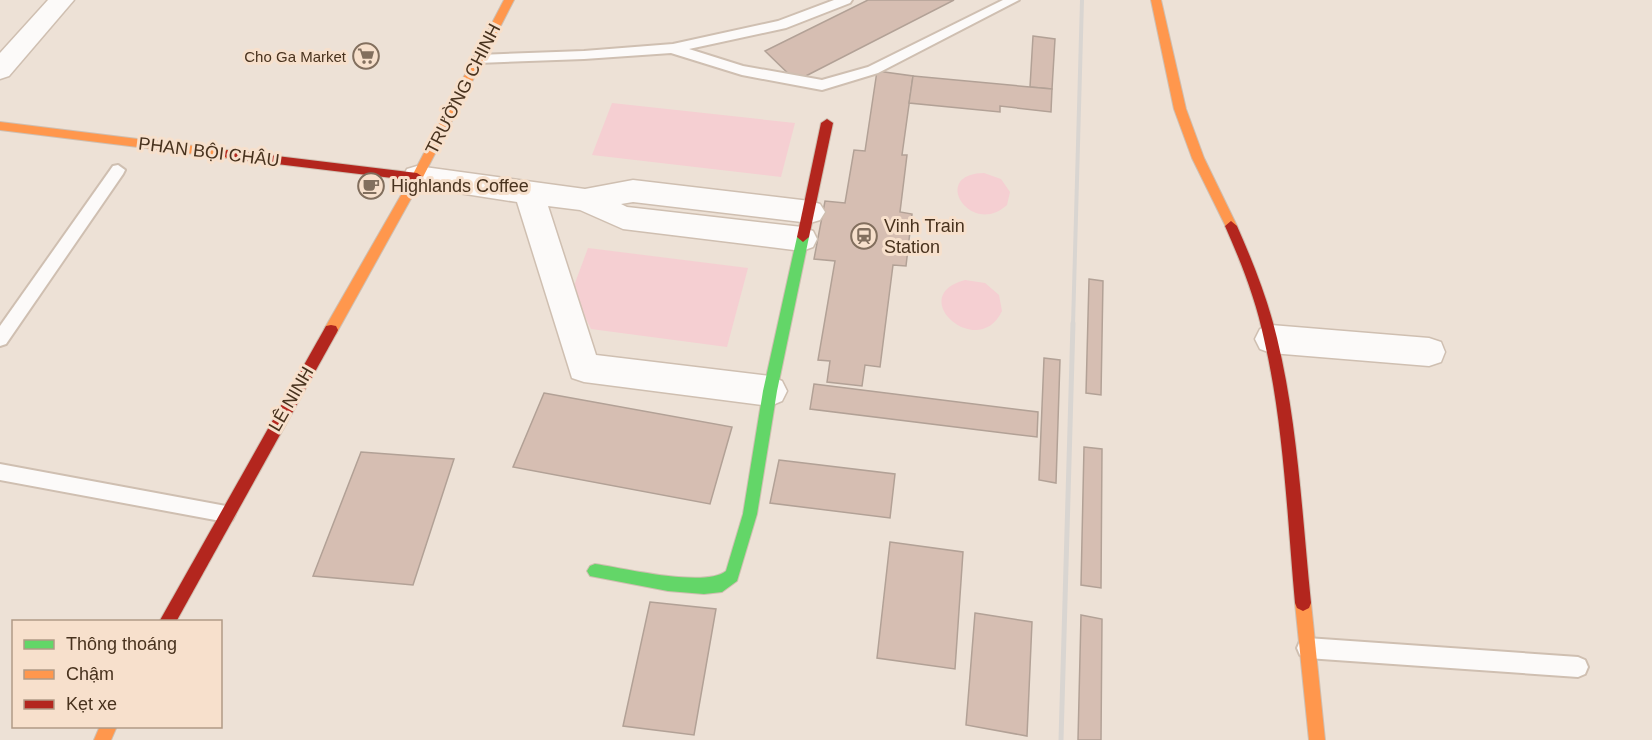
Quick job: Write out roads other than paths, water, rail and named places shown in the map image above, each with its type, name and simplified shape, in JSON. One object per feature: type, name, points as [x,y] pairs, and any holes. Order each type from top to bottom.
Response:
[{"type":"street","points":[[0,70],[62,0]]},
{"type":"street","name":"TRƯỜNG CHINH","points":[[417,177],[509,0]]},
{"type":"street","points":[[1156,0],[1180,109],[1198,158],[1232,229],[1263,310],[1271,339],[1283,413],[1317,740]]},
{"type":"street","points":[[595,571],[668,584],[704,586],[722,584],[732,576],[750,514],[770,391],[827,123]]},
{"type":"street","name":"PHAN BỘI CHÂU","points":[[0,126],[417,177]]},
{"type":"street","points":[[417,177],[585,200],[623,218],[806,225]]},
{"type":"street","name":"LÊ NINH","points":[[168,620],[417,177]]},
{"type":"street","points":[[529,193],[584,368],[770,391]]},
{"type":"street","points":[[1271,339],[1429,352]]},
{"type":"lane","points":[[478,59],[584,55],[673,48],[782,25],[846,0]]},
{"type":"lane","points":[[673,48],[742,70],[822,85],[873,70],[1013,0]]},
{"type":"lane","points":[[0,339],[118,170]]},
{"type":"lane","points":[[0,472],[226,514]]},
{"type":"lane","points":[[1306,648],[1578,667]]},
{"type":"railway","points":[[1073,325],[1082,0]]},
{"type":"railway","points":[[1061,740],[1073,323]]},
{"type":"place","name":"Cho Ga Market","points":[[366,56]]},
{"type":"place","name":"Highlands Coffee","points":[[371,186]]},
{"type":"place","name":"Vinh Train Station","points":[[864,236]]}]
